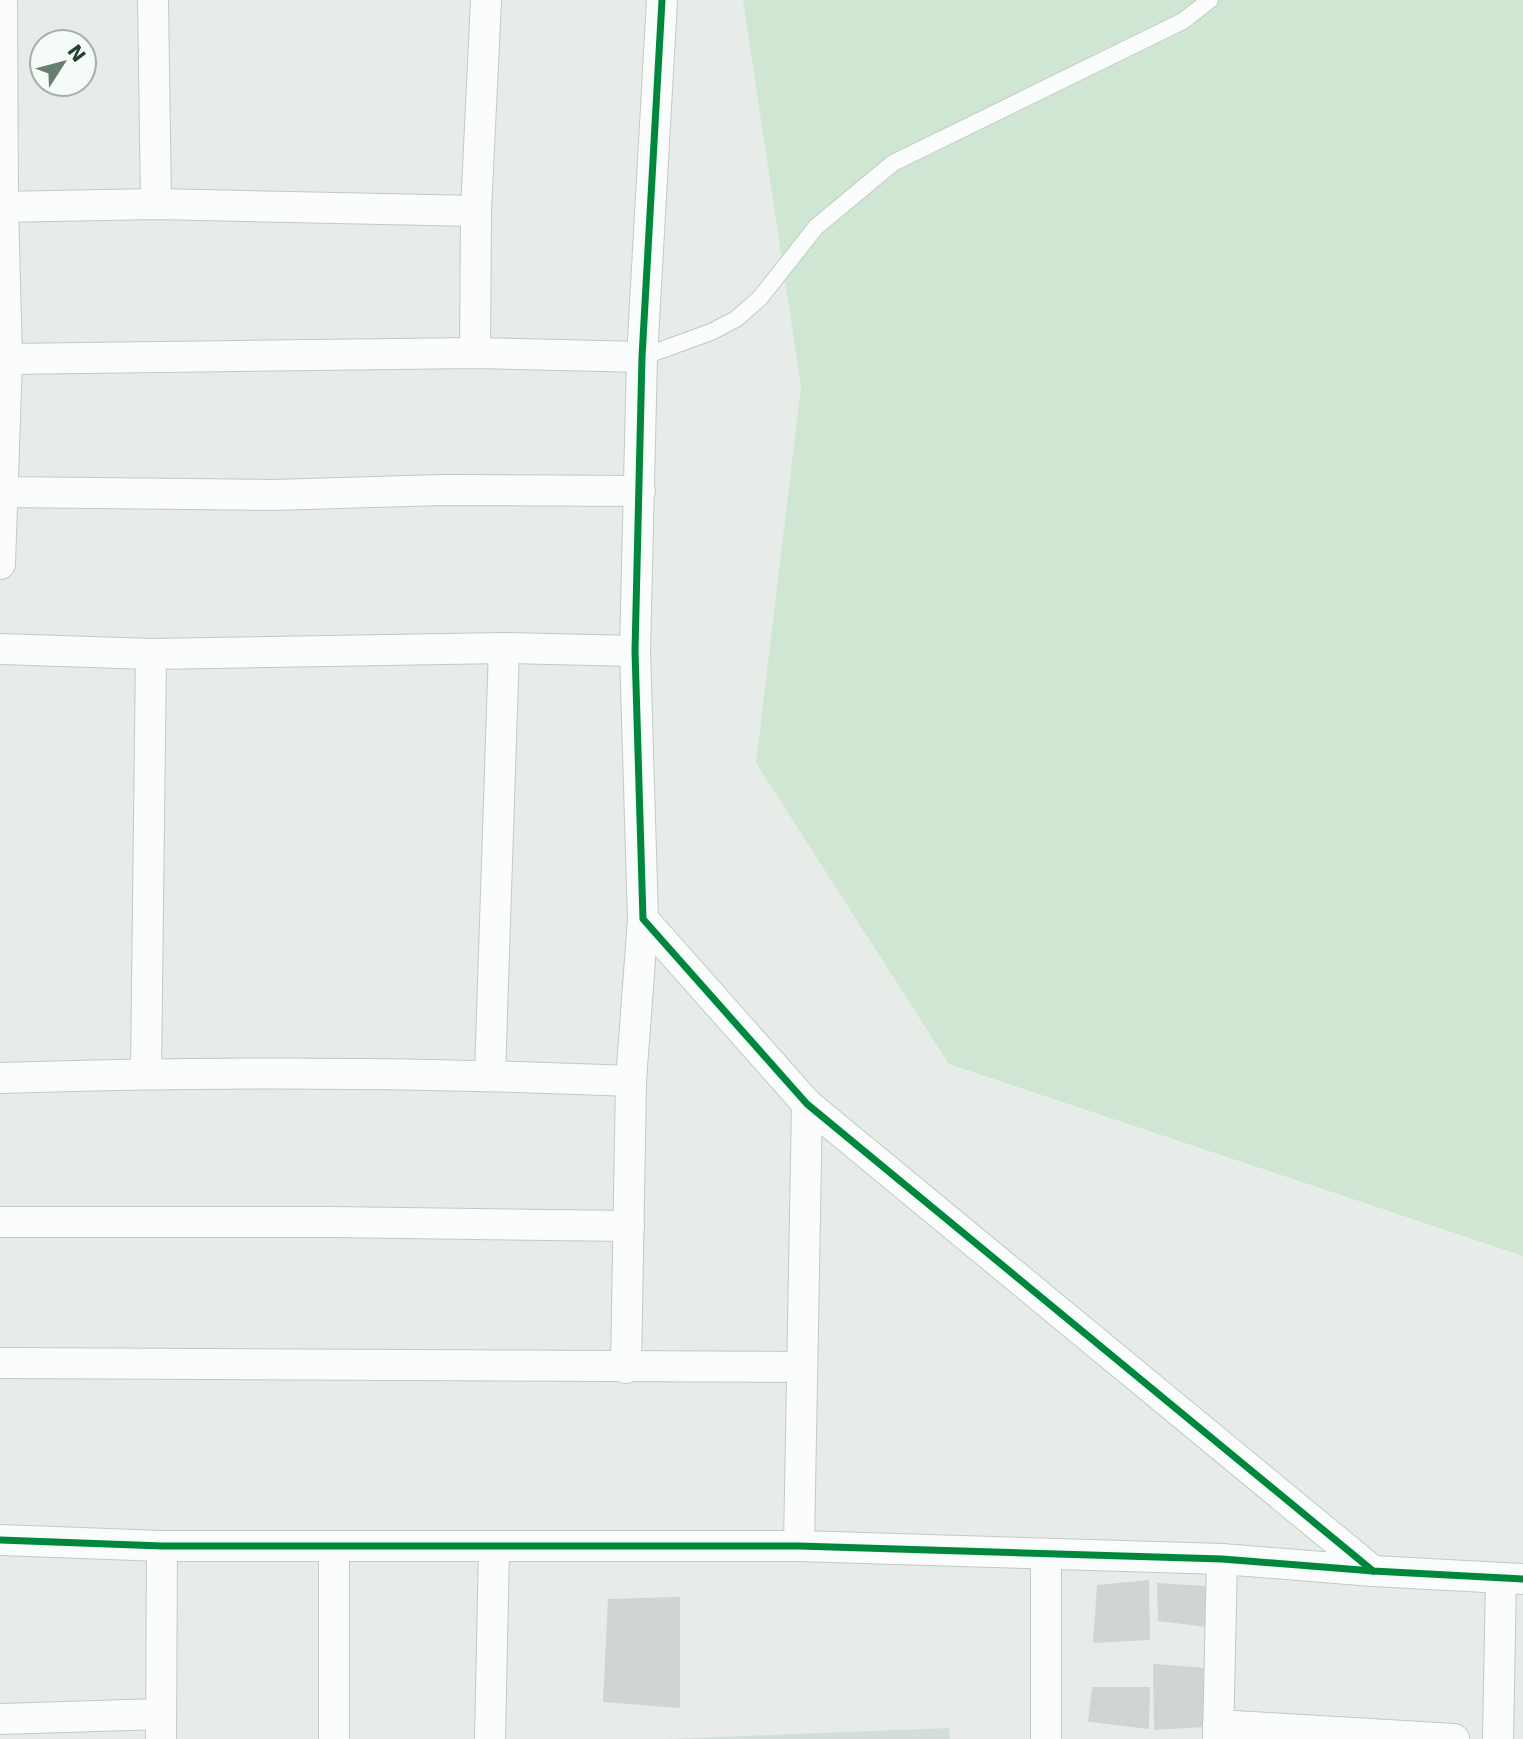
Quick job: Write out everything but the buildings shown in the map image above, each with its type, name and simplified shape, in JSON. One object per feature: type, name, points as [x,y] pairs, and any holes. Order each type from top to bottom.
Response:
[{"type":"street","points":[[0,564],[7,359],[1,207],[2,0]]},
{"type":"street","points":[[153,0],[156,204]]},
{"type":"street","points":[[475,353],[476,211],[486,0]]},
{"type":"street","points":[[626,1368],[631,1081],[643,919],[635,651],[642,357],[662,0]]},
{"type":"street","points":[[1,207],[156,204],[476,211]]},
{"type":"street","points":[[7,359],[475,353],[642,357]]},
{"type":"street","points":[[1,501],[442,491],[640,491]]},
{"type":"street","points":[[0,649],[151,654],[504,648],[635,651]]},
{"type":"street","points":[[490,1075],[504,648]]},
{"type":"street","points":[[146,1073],[151,654]]},
{"type":"street","points":[[643,919],[807,1104],[1373,1571]]},
{"type":"street","points":[[0,1078],[146,1073],[490,1075],[631,1081]]},
{"type":"street","points":[[799,1546],[800,1367],[807,1104]]},
{"type":"street","points":[[0,1222],[331,1222],[629,1226]]},
{"type":"street","points":[[0,1363],[800,1367]]},
{"type":"street","points":[[0,1539],[162,1546],[799,1546],[1222,1559],[1512,1579],[1498,1739]]},
{"type":"street","points":[[0,1719],[161,1726],[162,1546]]},
{"type":"street","points":[[334,1546],[334,1739]]},
{"type":"street","points":[[491,1739],[494,1547]]},
{"type":"street","points":[[1046,1555],[1046,1739]]},
{"type":"street","points":[[1222,1559],[1218,1732],[1454,1739]]},
{"type":"lane","points":[[642,357],[736,320],[760,298],[816,227],[893,163],[1183,21],[1210,0]]},
{"type":"shaded area","points":[[949,1728],[950,1739],[666,1739]]},
{"type":"green space","points":[[743,0],[1523,0],[1523,1256],[949,1064],[756,763],[801,387]]},
{"type":"cycle path","points":[[662,0],[642,357],[635,651],[643,919],[807,1104],[1373,1571]]},
{"type":"cycle path","points":[[0,1540],[162,1546],[799,1546],[1222,1559],[1523,1579]]}]
